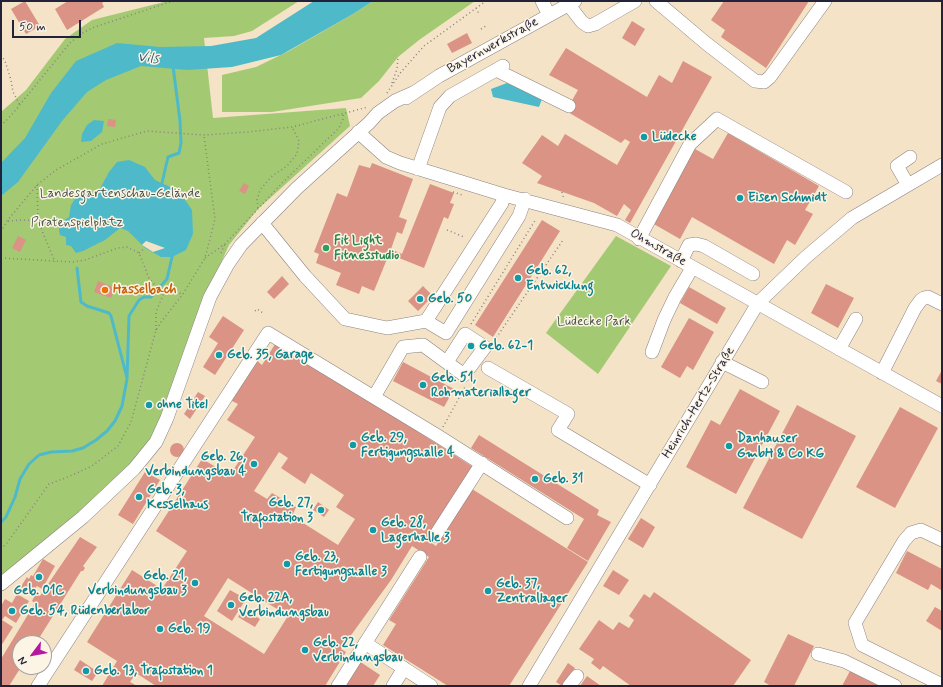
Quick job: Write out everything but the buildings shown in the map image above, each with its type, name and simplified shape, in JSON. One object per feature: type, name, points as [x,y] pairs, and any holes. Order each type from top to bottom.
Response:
[{"type":"street","points":[[542,1],[549,15]]},
{"type":"street","points":[[571,3],[582,22],[588,26],[595,24],[635,1]]},
{"type":"street","points":[[656,1],[707,44],[755,81],[764,82],[770,77],[825,1]]},
{"type":"street","name":"Bayernwerkstraße","points":[[1,584],[83,517],[134,469],[156,442],[167,418],[210,297],[228,264],[241,245],[262,223],[297,188],[378,113],[395,101],[413,93],[439,76],[571,3]]},
{"type":"street","points":[[418,170],[440,107],[450,96],[499,68],[569,106]]},
{"type":"street","points":[[639,239],[690,144],[717,119],[846,192]]},
{"type":"street","name":"Ohmstraße","points":[[358,132],[386,157],[418,170],[617,225],[639,239],[758,303],[942,406]]},
{"type":"street","points":[[908,185],[897,166],[910,157]]},
{"type":"street","name":"Heinrich-Hertz-Straße","points":[[530,686],[758,303],[806,257],[852,218],[942,165]]},
{"type":"street","points":[[426,321],[502,203],[504,195]]},
{"type":"street","points":[[262,223],[305,276],[344,319],[387,328],[426,321],[446,333],[519,216],[525,200]]},
{"type":"street","points":[[680,261],[689,245],[696,244],[704,246],[752,274]]},
{"type":"street","points":[[652,352],[664,320],[675,297],[692,268]]},
{"type":"street","points":[[882,373],[915,308],[921,300],[928,297],[942,304]]},
{"type":"street","points":[[839,348],[856,319]]},
{"type":"street","points":[[38,686],[268,333],[482,463],[566,518]]},
{"type":"street","points":[[374,397],[403,347],[423,345],[464,375],[485,347],[465,334],[447,362]]},
{"type":"street","points":[[722,362],[762,382]]},
{"type":"street","points":[[488,368],[568,414],[558,430],[650,484]]},
{"type":"street","points":[[435,536],[482,463]]},
{"type":"street","points":[[942,540],[921,530],[911,533],[904,540],[855,623],[862,645],[942,685]]},
{"type":"street","points":[[338,686],[420,557]]},
{"type":"street","points":[[365,643],[431,686]]},
{"type":"street","points":[[818,654],[844,661],[895,686]]},
{"type":"street","points":[[393,686],[404,668]]},
{"type":"path","points":[[1,126],[20,105],[68,44],[79,35],[92,28],[173,1]]},
{"type":"path","points":[[385,96],[401,72],[424,46],[486,1]]},
{"type":"path","points":[[476,8],[479,14]]},
{"type":"path","points":[[481,29],[486,26]]},
{"type":"path","points":[[1,55],[11,80],[13,92],[20,105]]},
{"type":"path","points":[[392,85],[397,69],[398,57]]},
{"type":"path","points":[[1,232],[37,185],[56,170],[102,144],[147,131],[204,135],[292,127],[370,106]]},
{"type":"path","points":[[205,258],[225,244],[284,181],[340,128],[343,119],[342,113]]},
{"type":"path","points":[[258,209],[257,200],[260,190],[271,177],[287,166],[297,154],[299,142],[292,127]]},
{"type":"path","points":[[156,330],[183,294],[205,258],[215,219],[204,135]]},
{"type":"path","points":[[37,185],[38,221],[55,262]]},
{"type":"path","points":[[465,334],[536,219]]},
{"type":"path","points":[[8,221],[38,221]]},
{"type":"path","points":[[447,230],[464,237]]},
{"type":"path","points":[[485,347],[494,342],[563,240]]},
{"type":"path","points":[[219,259],[225,244]]},
{"type":"path","points":[[1,258],[73,262],[85,260],[118,248],[127,247],[139,253],[153,283],[183,294]]},
{"type":"path","points":[[139,253],[146,248]]},
{"type":"path","points":[[1,549],[49,484],[92,466],[118,446],[131,422],[156,330],[156,312],[165,288]]},
{"type":"path","points":[[255,311],[257,308],[263,313]]},
{"type":"path","points":[[443,427],[465,386],[464,375]]},
{"type":"green space","name":"Landesgartenschau-Gelände","points":[[168,1],[299,1],[252,31],[234,36],[204,38],[213,118],[346,108],[350,126],[258,209],[229,245],[206,296],[164,419],[141,451],[116,482],[1,578],[1,112],[26,90],[65,39],[92,20]]},
{"type":"green space","points":[[373,1],[475,1],[419,40],[398,57],[379,81],[361,98],[272,112],[222,112],[222,75],[256,67],[289,51]]},
{"type":"green space","name":"Lüdecke Park","points":[[616,236],[671,266],[598,374],[546,333]]},
{"type":"water","name":"Vils","points":[[314,1],[373,1],[281,55],[232,67],[187,70],[141,66],[106,80],[87,92],[62,121],[18,182],[1,196],[1,163],[25,138],[51,93],[76,61],[117,43],[160,47],[211,46],[256,38]]},
{"type":"water","points":[[507,83],[542,99],[539,107],[493,97],[491,89]]},
{"type":"water","points":[[94,120],[104,121],[102,132],[91,141],[81,142],[82,134],[87,125]]},
{"type":"water","points":[[129,160],[145,167],[155,180],[179,191],[192,210],[193,234],[186,250],[172,257],[161,257],[145,248],[128,231],[120,228],[105,240],[76,253],[71,246],[66,245],[66,237],[60,235],[60,223],[69,217],[71,205],[77,196],[98,192],[109,172],[117,162]]},
{"type":"pier","points":[[146,241],[165,248],[153,252],[142,245]]},
{"type":"waterway","points":[[162,183],[168,157],[179,153],[181,143],[180,121],[173,66]]},
{"type":"waterway","points":[[1,522],[6,517],[15,497],[20,479],[29,464],[39,455],[51,452],[72,451],[83,448],[107,431],[115,421],[122,406],[127,379],[129,316],[139,300],[144,297],[151,297],[167,279],[172,257]]},
{"type":"waterway","points":[[77,268],[81,302],[87,306],[109,313],[111,316],[127,378]]},
{"type":"place","name":"Lüdecke","points":[[644,137]]},
{"type":"place","name":"Eisen Schmidt","points":[[740,198]]},
{"type":"place","name":"Fit Light Fitnesstudio","points":[[326,248]]},
{"type":"place","name":"Geb. 62, Entwicklung","points":[[518,278]]},
{"type":"place","name":"Hasselbach","points":[[105,290]]},
{"type":"place","name":"Geb. 50","points":[[420,299]]},
{"type":"place","name":"Geb. 62-1","points":[[471,346]]},
{"type":"place","name":"Geb. 35, Garage","points":[[219,355]]},
{"type":"place","name":"Geb. 51, Rohmateriallager","points":[[423,385]]},
{"type":"place","name":"ohne Titel","points":[[149,405]]},
{"type":"place","name":"Geb. 29, Fertigungshalle 4","points":[[353,445]]},
{"type":"place","name":"Danhauser GmbH & Co KG","points":[[729,446]]},
{"type":"place","name":"Geb. 26, Verbindungsbau 4","points":[[254,464]]},
{"type":"place","name":"Geb. 31","points":[[535,479]]},
{"type":"place","name":"Geb. 3, Kesselhaus","points":[[139,497]]},
{"type":"place","name":"Geb. 27, Trafostation 3","points":[[321,510]]},
{"type":"place","name":"Geb. 28, Lagerhalle 3","points":[[373,530]]},
{"type":"place","name":"Geb. 23, Fertigungshalle 3","points":[[287,564]]},
{"type":"place","name":"Geb. 01C","points":[[39,577]]},
{"type":"place","name":"Geb. 21, Verbindungsbau 3","points":[[195,583]]},
{"type":"place","name":"Geb. 37, Zentrallager","points":[[488,591]]},
{"type":"place","name":"Geb. 22A, Verbindungsbau","points":[[231,605]]},
{"type":"place","name":"Geb. 54, Rüdenberlabor","points":[[12,611]]},
{"type":"place","name":"Geb. 19","points":[[160,629]]},
{"type":"place","name":"Geb. 22, Verbindungsbau","points":[[305,650]]},
{"type":"place","name":"Geb. 13, Trafostation 1","points":[[86,671]]},
{"type":"park label","name":"Piratenspielplatz","points":[[77,223]]}]
